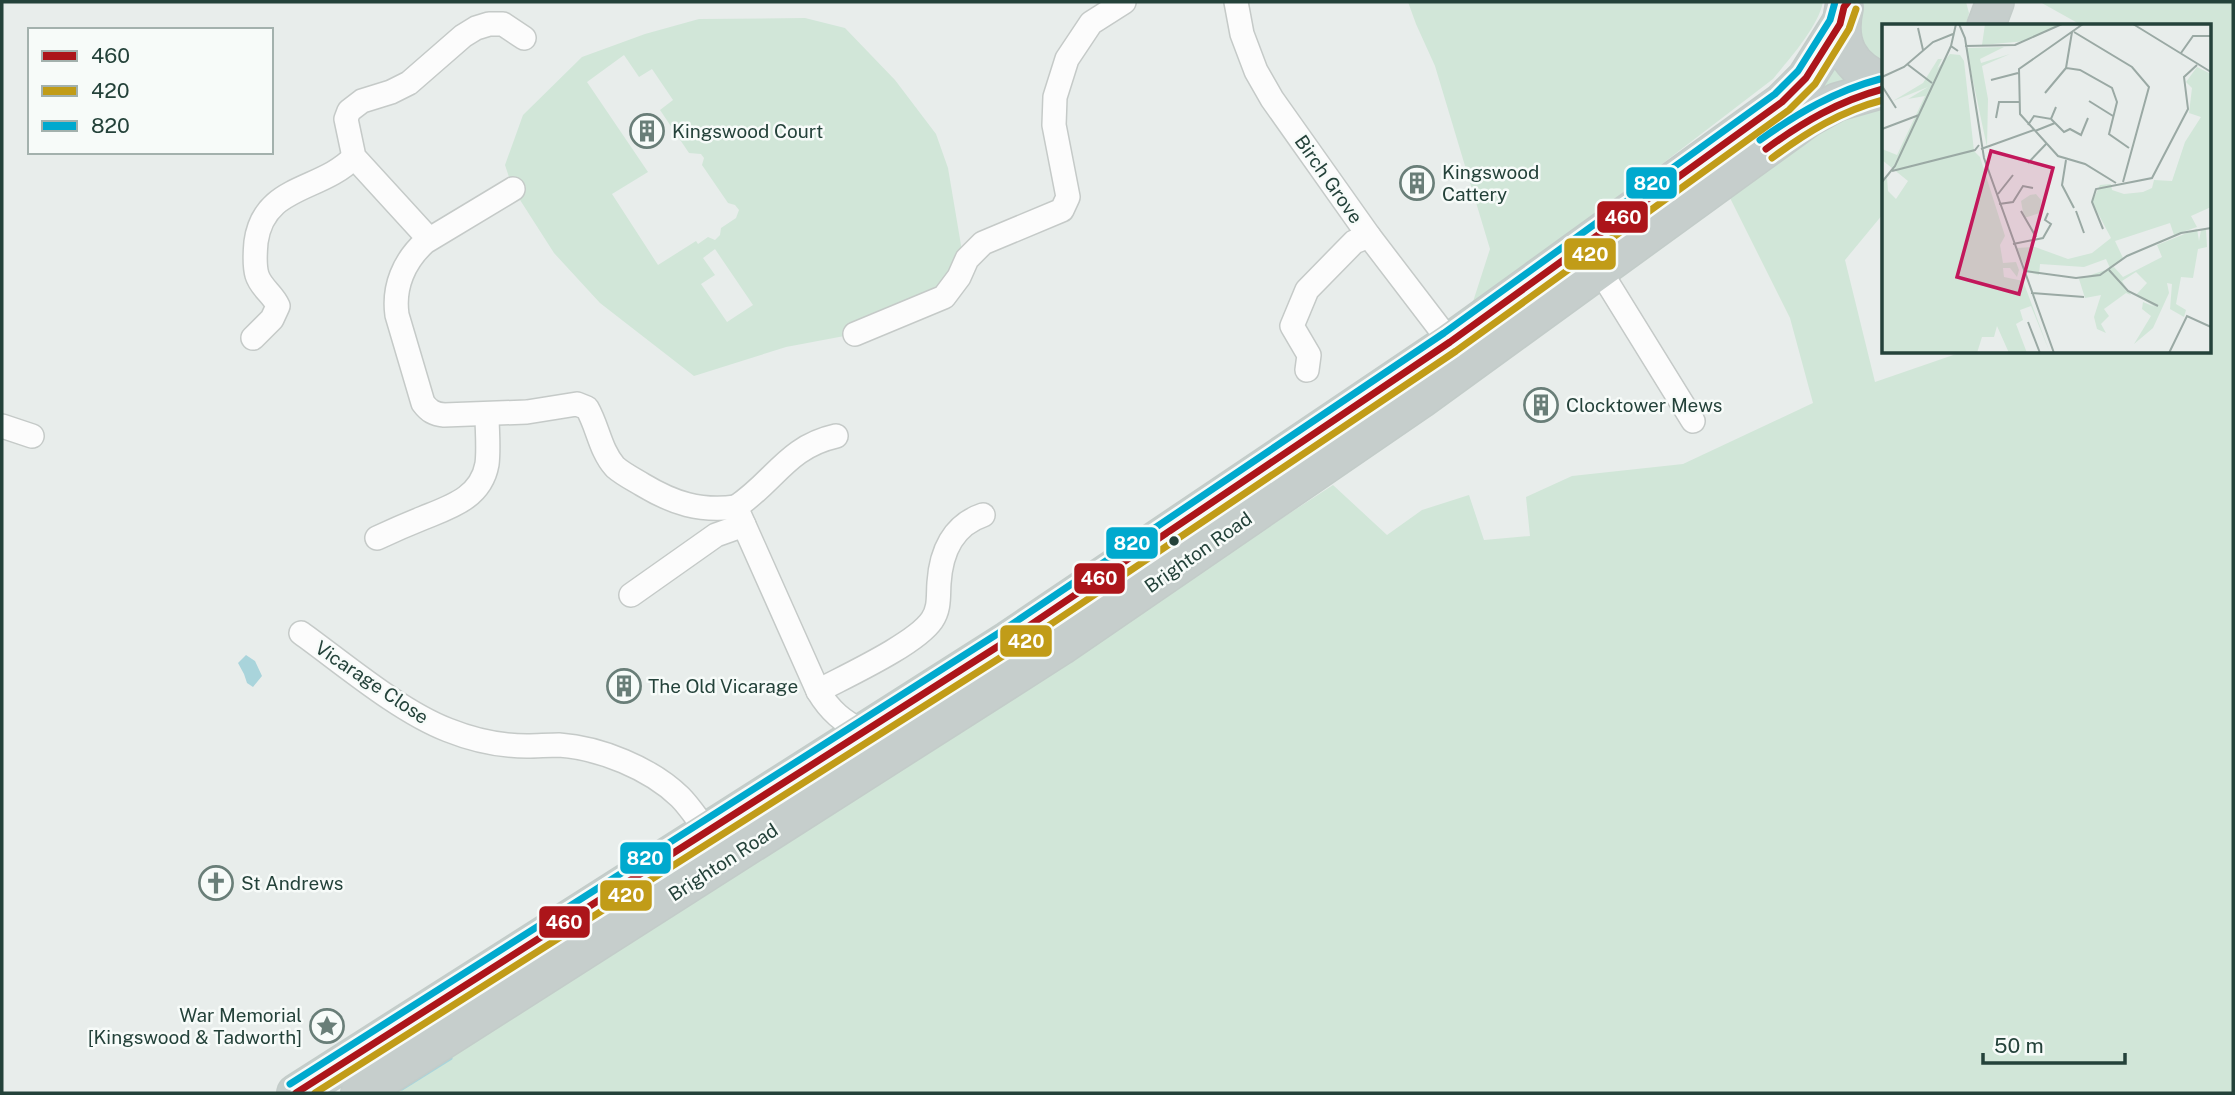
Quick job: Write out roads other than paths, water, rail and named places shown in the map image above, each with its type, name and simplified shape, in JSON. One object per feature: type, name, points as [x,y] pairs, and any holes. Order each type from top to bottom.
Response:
[{"type":"highway","points":[[1976,2],[1983,24]]},
{"type":"highway","points":[[1985,24],[1995,2]]},
{"type":"highway","points":[[1844,13],[1844,45],[1855,64],[1882,81]]},
{"type":"highway","name":"Brighton Road","points":[[296,1093],[1007,640],[1450,342],[1782,102],[1805,78],[1844,13]]},
{"type":"highway","name":"Brighton Road","points":[[360,1093],[1062,646],[1421,399],[1808,118],[1837,102],[1882,89]]},
{"type":"street","points":[[855,334],[944,297],[959,277],[967,259],[983,243],[1062,210],[1068,197],[1054,125],[1055,97],[1067,59],[1091,23],[1124,2]]},
{"type":"street","name":"Birch Grove","points":[[1236,2],[1242,34],[1256,71],[1272,99],[1369,236],[1450,342]]},
{"type":"street","points":[[429,239],[354,157],[346,119],[355,105],[409,83],[451,45],[476,28],[503,24],[524,38]]},
{"type":"street","points":[[253,338],[272,319],[278,306],[257,278],[257,239],[263,219],[284,196],[339,171],[354,157]]},
{"type":"street","points":[[513,189],[429,239],[415,251],[407,263],[397,288],[400,327],[419,393],[428,409],[436,414],[487,414],[527,412],[577,404],[587,408],[607,454],[625,475],[667,499],[686,505],[720,509],[740,516],[826,705],[837,716],[864,732]]},
{"type":"street","points":[[1307,370],[1309,355],[1292,326],[1307,290],[1354,242],[1369,236]]},
{"type":"street","points":[[1599,269],[1693,421]]},
{"type":"street","points":[[377,538],[450,508],[474,491],[487,464],[487,414]]},
{"type":"street","points":[[2,426],[32,436]]},
{"type":"street","points":[[631,595],[740,516],[753,495],[795,453],[808,444],[836,436]]},
{"type":"street","points":[[818,691],[908,642],[925,628],[936,612],[941,565],[950,539],[970,519],[983,515]]},
{"type":"street","name":"Vicarage Close","points":[[301,633],[409,711],[447,730],[487,743],[580,747],[625,762],[680,797],[707,831]]},
{"type":"water","points":[[246,655],[255,661],[262,676],[253,687],[247,683],[238,663]]},
{"type":"waterway","points":[[402,1088],[450,1058]]},
{"type":"place","name":"Kingswood Court","points":[[647,131]]},
{"type":"place","name":"Kingswood Cattery","points":[[1417,183]]},
{"type":"place","name":"Clocktower Mews","points":[[1541,405]]},
{"type":"place","name":"The Old Vicarage","points":[[624,686]]},
{"type":"place","name":"St Andrews","points":[[216,883]]},
{"type":"place","name":"War Memorial [Kingswood & Tadworth]","points":[[327,1026]]}]
